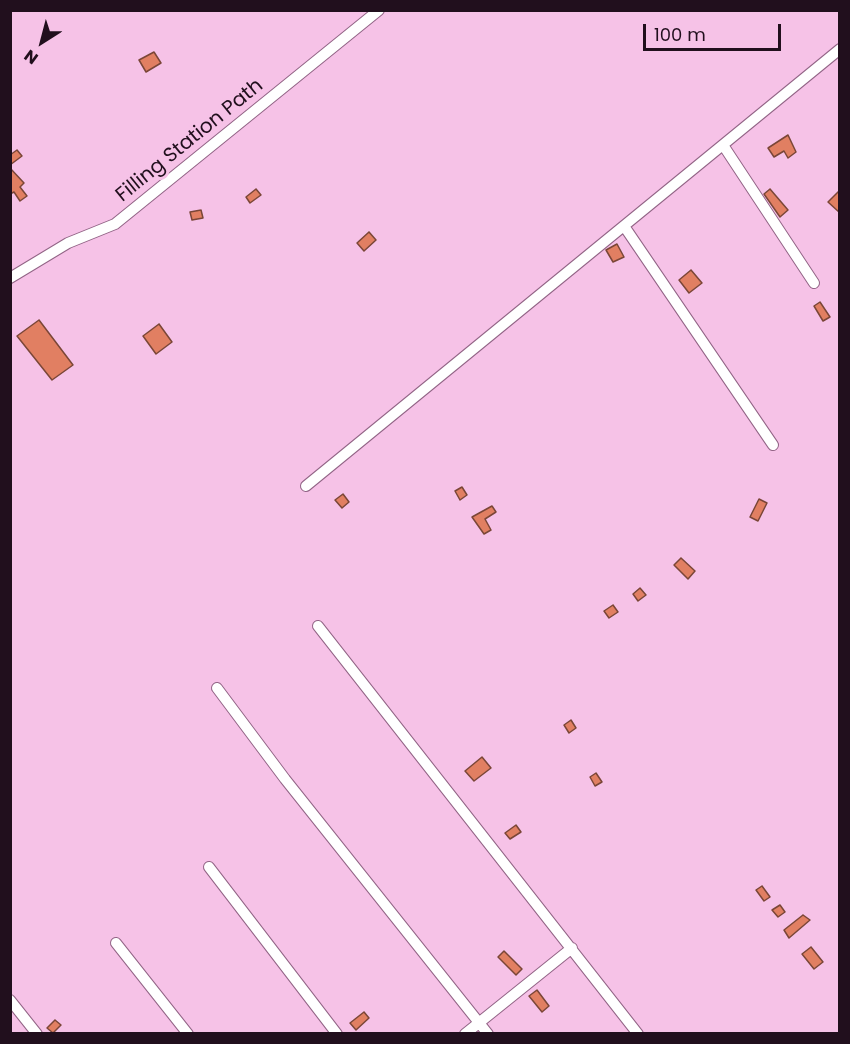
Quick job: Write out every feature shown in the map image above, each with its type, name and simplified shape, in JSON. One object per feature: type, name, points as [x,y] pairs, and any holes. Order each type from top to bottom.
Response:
[{"type":"street","name":"Filling Station Path","points":[[10,278],[68,243],[116,224],[379,10]]},
{"type":"street","points":[[306,486],[840,49]]},
{"type":"street","points":[[723,145],[814,283]]},
{"type":"street","points":[[624,226],[772,445]]},
{"type":"street","points":[[318,626],[638,1034]]},
{"type":"street","points":[[217,688],[285,779],[489,1034]]},
{"type":"street","points":[[209,867],[337,1034]]},
{"type":"street","points":[[116,943],[188,1034]]},
{"type":"street","points":[[465,1034],[572,948]]},
{"type":"street","points":[[10,1000],[37,1034]]},
{"type":"building","points":[[154,52],[161,63],[146,72],[139,60]]},
{"type":"building","points":[[788,135],[796,152],[788,158],[784,151],[774,157],[768,148]]},
{"type":"building","points":[[17,150],[22,156],[10,165],[10,155]]},
{"type":"building","points":[[10,168],[24,183],[20,187],[27,196],[20,201],[14,192],[10,194]]},
{"type":"building","points":[[256,189],[261,195],[250,203],[246,197]]},
{"type":"building","points":[[770,189],[788,210],[780,217],[764,194]]},
{"type":"building","points":[[840,190],[840,213],[828,202]]},
{"type":"building","points":[[201,210],[203,218],[192,220],[190,212]]},
{"type":"building","points":[[369,232],[376,240],[364,251],[357,243]]},
{"type":"building","points":[[617,244],[624,257],[613,262],[606,250]]},
{"type":"building","points":[[691,270],[702,283],[689,293],[679,280]]},
{"type":"building","points":[[820,302],[830,317],[823,321],[814,306]]},
{"type":"building","points":[[39,320],[73,365],[52,380],[17,336]]},
{"type":"building","points":[[159,324],[172,342],[156,354],[143,336]]},
{"type":"building","points":[[462,487],[467,495],[460,500],[455,491]]},
{"type":"building","points":[[343,494],[349,502],[342,508],[335,500]]},
{"type":"building","points":[[759,499],[767,503],[758,521],[750,517]]},
{"type":"building","points":[[492,506],[496,512],[485,519],[491,530],[484,534],[472,517]]},
{"type":"building","points":[[681,558],[695,571],[688,579],[674,565]]},
{"type":"building","points":[[640,588],[646,595],[638,601],[633,594]]},
{"type":"building","points":[[613,605],[618,612],[609,618],[604,611]]},
{"type":"building","points":[[571,720],[576,728],[569,733],[564,725]]},
{"type":"building","points":[[482,757],[491,768],[474,781],[465,771]]},
{"type":"building","points":[[596,773],[602,782],[595,786],[590,777]]},
{"type":"building","points":[[516,825],[521,832],[510,839],[505,833]]},
{"type":"building","points":[[762,886],[770,897],[764,901],[756,890]]},
{"type":"building","points":[[780,905],[785,912],[778,917],[772,910]]},
{"type":"building","points":[[803,915],[810,920],[789,938],[784,930]]},
{"type":"building","points":[[811,947],[823,962],[814,969],[802,954]]},
{"type":"building","points":[[504,951],[522,969],[516,975],[498,957]]},
{"type":"building","points":[[537,990],[549,1006],[542,1012],[529,996]]},
{"type":"building","points":[[364,1012],[369,1018],[356,1030],[350,1023]]},
{"type":"building","points":[[55,1020],[61,1025],[53,1033],[47,1028]]}]
